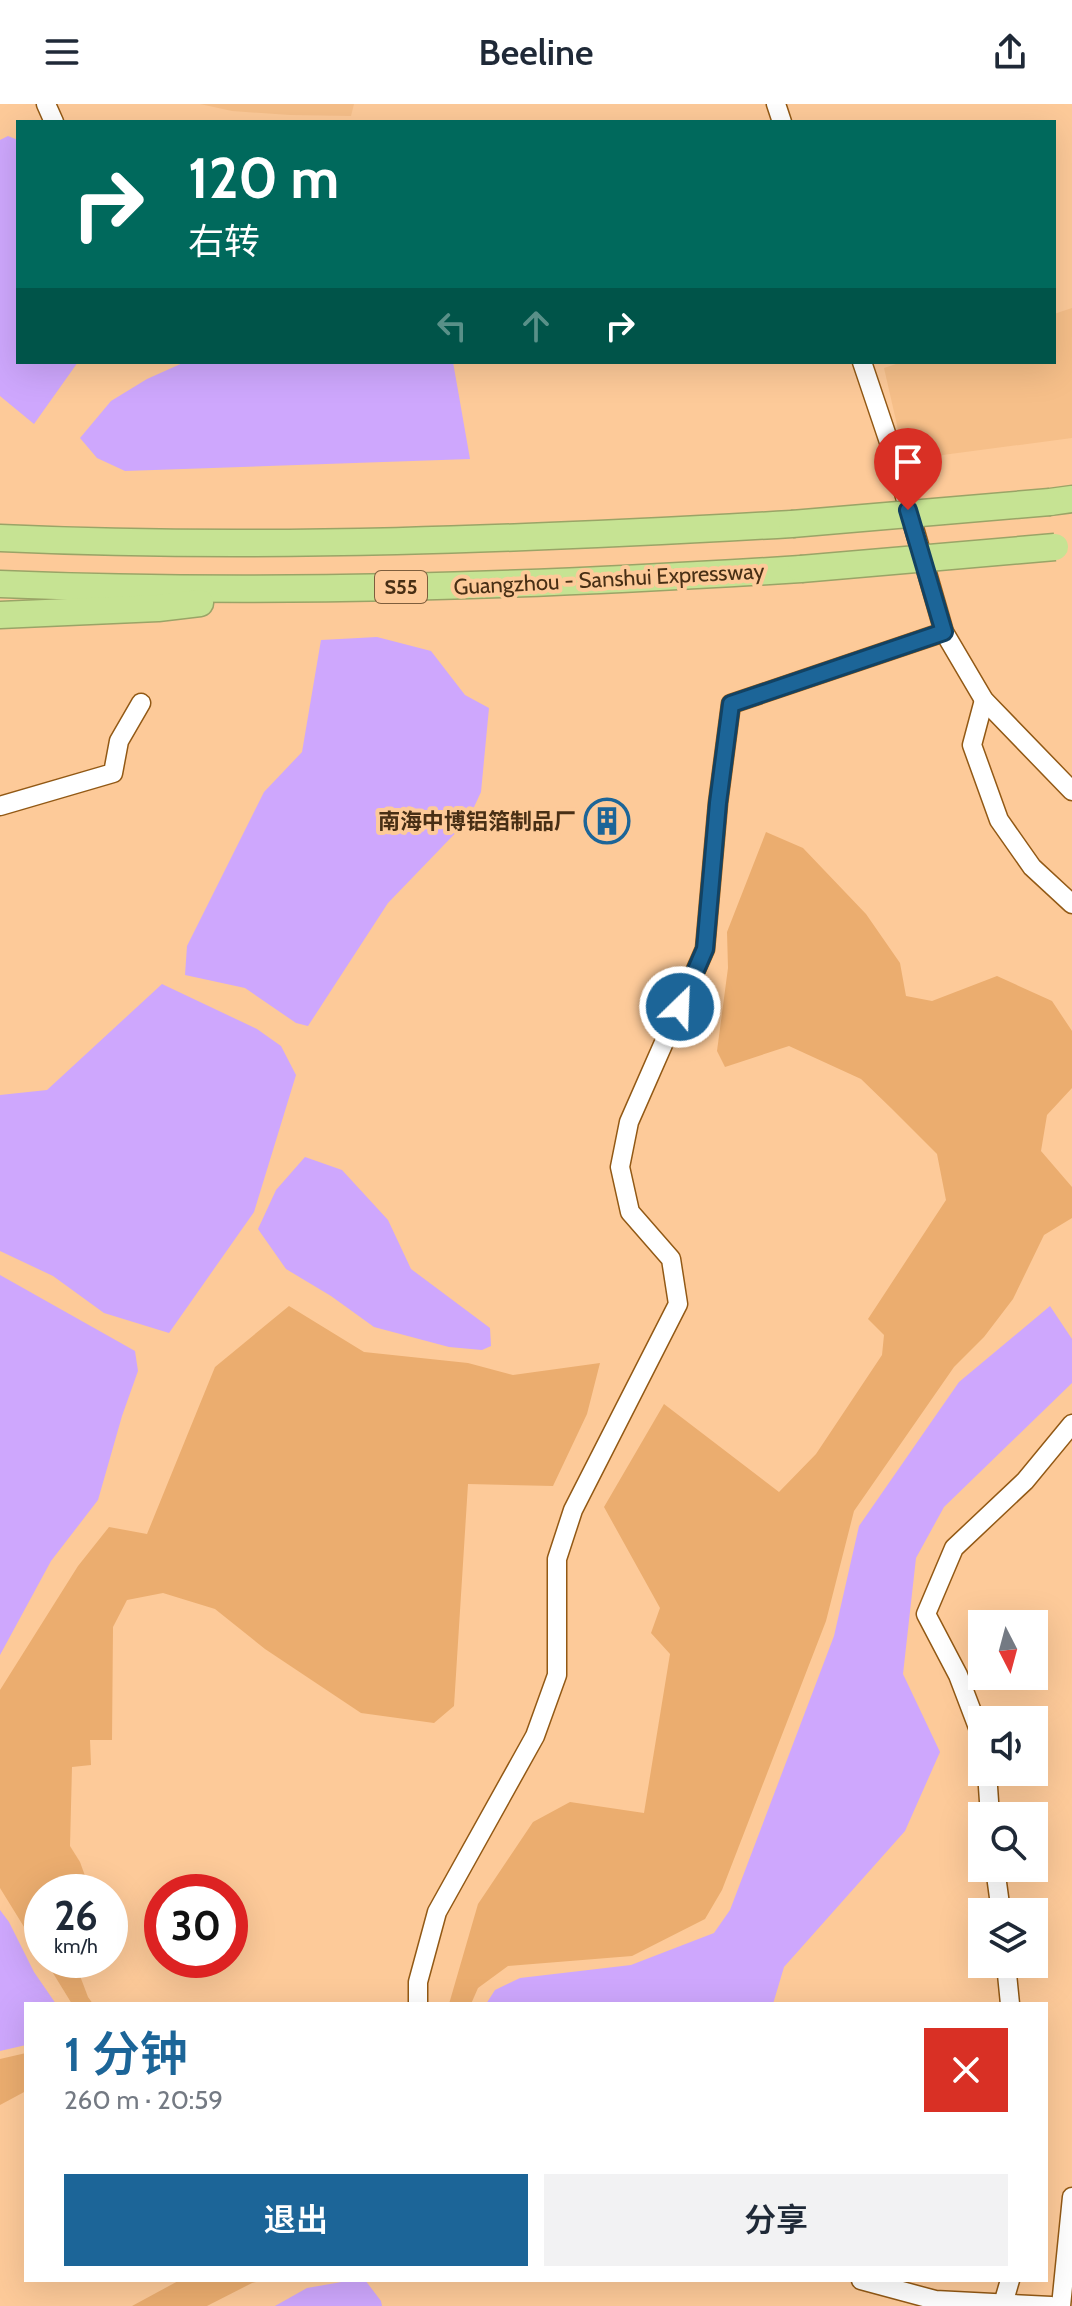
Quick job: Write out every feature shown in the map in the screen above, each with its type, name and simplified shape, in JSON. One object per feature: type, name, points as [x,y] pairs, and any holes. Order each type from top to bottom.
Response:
[{"type":"highway","name":"Guangzhou - Sanshui Expressway","points":[[0,538],[186,542],[489,539],[792,524],[1061,501]]},
{"type":"highway","points":[[0,521],[186,542]]},
{"type":"highway","name":"Guangzhou - Sanshui Expressway","points":[[0,584],[182,589],[503,586],[801,569],[1064,546]]},
{"type":"highway","points":[[0,615],[158,608],[317,589]]},
{"type":"street","points":[[863,364],[891,448],[944,632],[984,700],[1072,791]]},
{"type":"street","points":[[418,2002],[418,1982],[437,1912],[535,1736],[557,1675],[557,1559],[573,1510],[678,1304],[671,1259],[630,1212],[620,1167],[629,1122],[705,949],[718,803],[731,704],[944,632]]},
{"type":"street","points":[[984,700],[972,745],[999,820],[1032,867],[1072,904]]},
{"type":"street","points":[[0,806],[113,773],[119,741],[141,703]]},
{"type":"street","points":[[970,1706],[958,1675],[926,1614],[954,1548],[1025,1481],[1072,1424]]},
{"type":"street","points":[[1007,1978],[1010,2002]]},
{"type":"street","points":[[1061,2306],[1072,2197]]},
{"type":"street","points":[[868,2282],[935,2300],[1051,2306]]},
{"type":"street","points":[[1003,2304],[1009,2282]]},
{"type":"shaded area","points":[[200,104],[354,104],[351,116],[232,111]]},
{"type":"shaded area","points":[[8,136],[16,139],[16,364],[77,364],[34,424],[0,396],[0,140]]},
{"type":"shaded area","points":[[1072,308],[1072,438],[905,460],[884,368],[896,364],[1056,364],[1056,313]]},
{"type":"shaded area","points":[[181,364],[453,364],[470,459],[125,471],[97,458],[80,438],[111,401],[147,379]]},
{"type":"shaded area","points":[[377,637],[431,651],[465,695],[489,708],[481,792],[468,820],[388,903],[308,1026],[296,1023],[245,988],[185,975],[187,946],[264,792],[302,752],[321,640]]},
{"type":"shaded area","points":[[766,832],[803,848],[866,914],[900,963],[906,996],[932,1001],[997,976],[1052,1001],[1072,1031],[1072,1088],[1047,1115],[1041,1151],[1072,1187],[1072,1218],[1044,1235],[1013,1299],[984,1337],[954,1367],[854,1511],[826,1621],[722,1890],[705,1919],[632,1956],[508,1966],[478,1988],[472,2002],[450,2002],[478,1904],[533,1822],[570,1802],[644,1813],[670,1654],[651,1633],[660,1608],[604,1507],[664,1404],[779,1492],[816,1454],[882,1355],[884,1335],[868,1319],[946,1200],[937,1154],[861,1079],[789,1046],[725,1067],[717,1051],[728,968],[727,932]]},
{"type":"shaded area","points":[[162,984],[257,1029],[281,1046],[296,1075],[254,1212],[169,1333],[104,1313],[53,1276],[0,1251],[0,1095],[47,1090]]},
{"type":"shaded area","points":[[305,1157],[342,1170],[388,1220],[411,1269],[490,1328],[491,1346],[482,1350],[449,1347],[374,1327],[286,1269],[258,1229],[276,1190]]},
{"type":"shaded area","points":[[0,1275],[135,1351],[138,1371],[98,1500],[51,1561],[0,1655]]},
{"type":"shaded area","points":[[289,1306],[364,1352],[468,1363],[513,1375],[600,1363],[587,1414],[553,1486],[468,1484],[454,1706],[434,1723],[361,1713],[265,1649],[215,1609],[163,1593],[127,1600],[113,1627],[112,1740],[90,1740],[91,1765],[72,1767],[70,1846],[84,1874],[24,1874],[24,1927],[0,1888],[0,1690],[78,1566],[109,1527],[147,1534],[215,1367]]},
{"type":"shaded area","points":[[1050,1306],[1072,1339],[1072,1383],[944,1507],[916,1558],[903,1674],[940,1752],[905,1831],[784,1967],[774,2002],[487,2002],[495,1990],[520,1978],[631,1965],[714,1933],[730,1910],[834,1636],[859,1526],[959,1382]]},
{"type":"shaded area","points":[[0,1910],[24,1952],[24,1978],[38,1978],[55,2002],[24,2002],[24,2045],[0,2051]]},
{"type":"shaded area","points":[[56,1978],[81,1978],[92,2002],[71,2002]]},
{"type":"shaded area","points":[[24,2053],[24,2092],[0,2105],[0,2059]]},
{"type":"shaded area","points":[[176,2282],[256,2282],[207,2306],[132,2306]]},
{"type":"shaded area","points":[[342,2282],[367,2282],[382,2306],[275,2306],[307,2288]]},
{"type":"place","name":"南海中博铝箔制品厂","points":[[607,821]]},
{"type":"route","points":[[680,1007],[705,949],[718,803],[731,704],[944,632],[908,510]]}]
